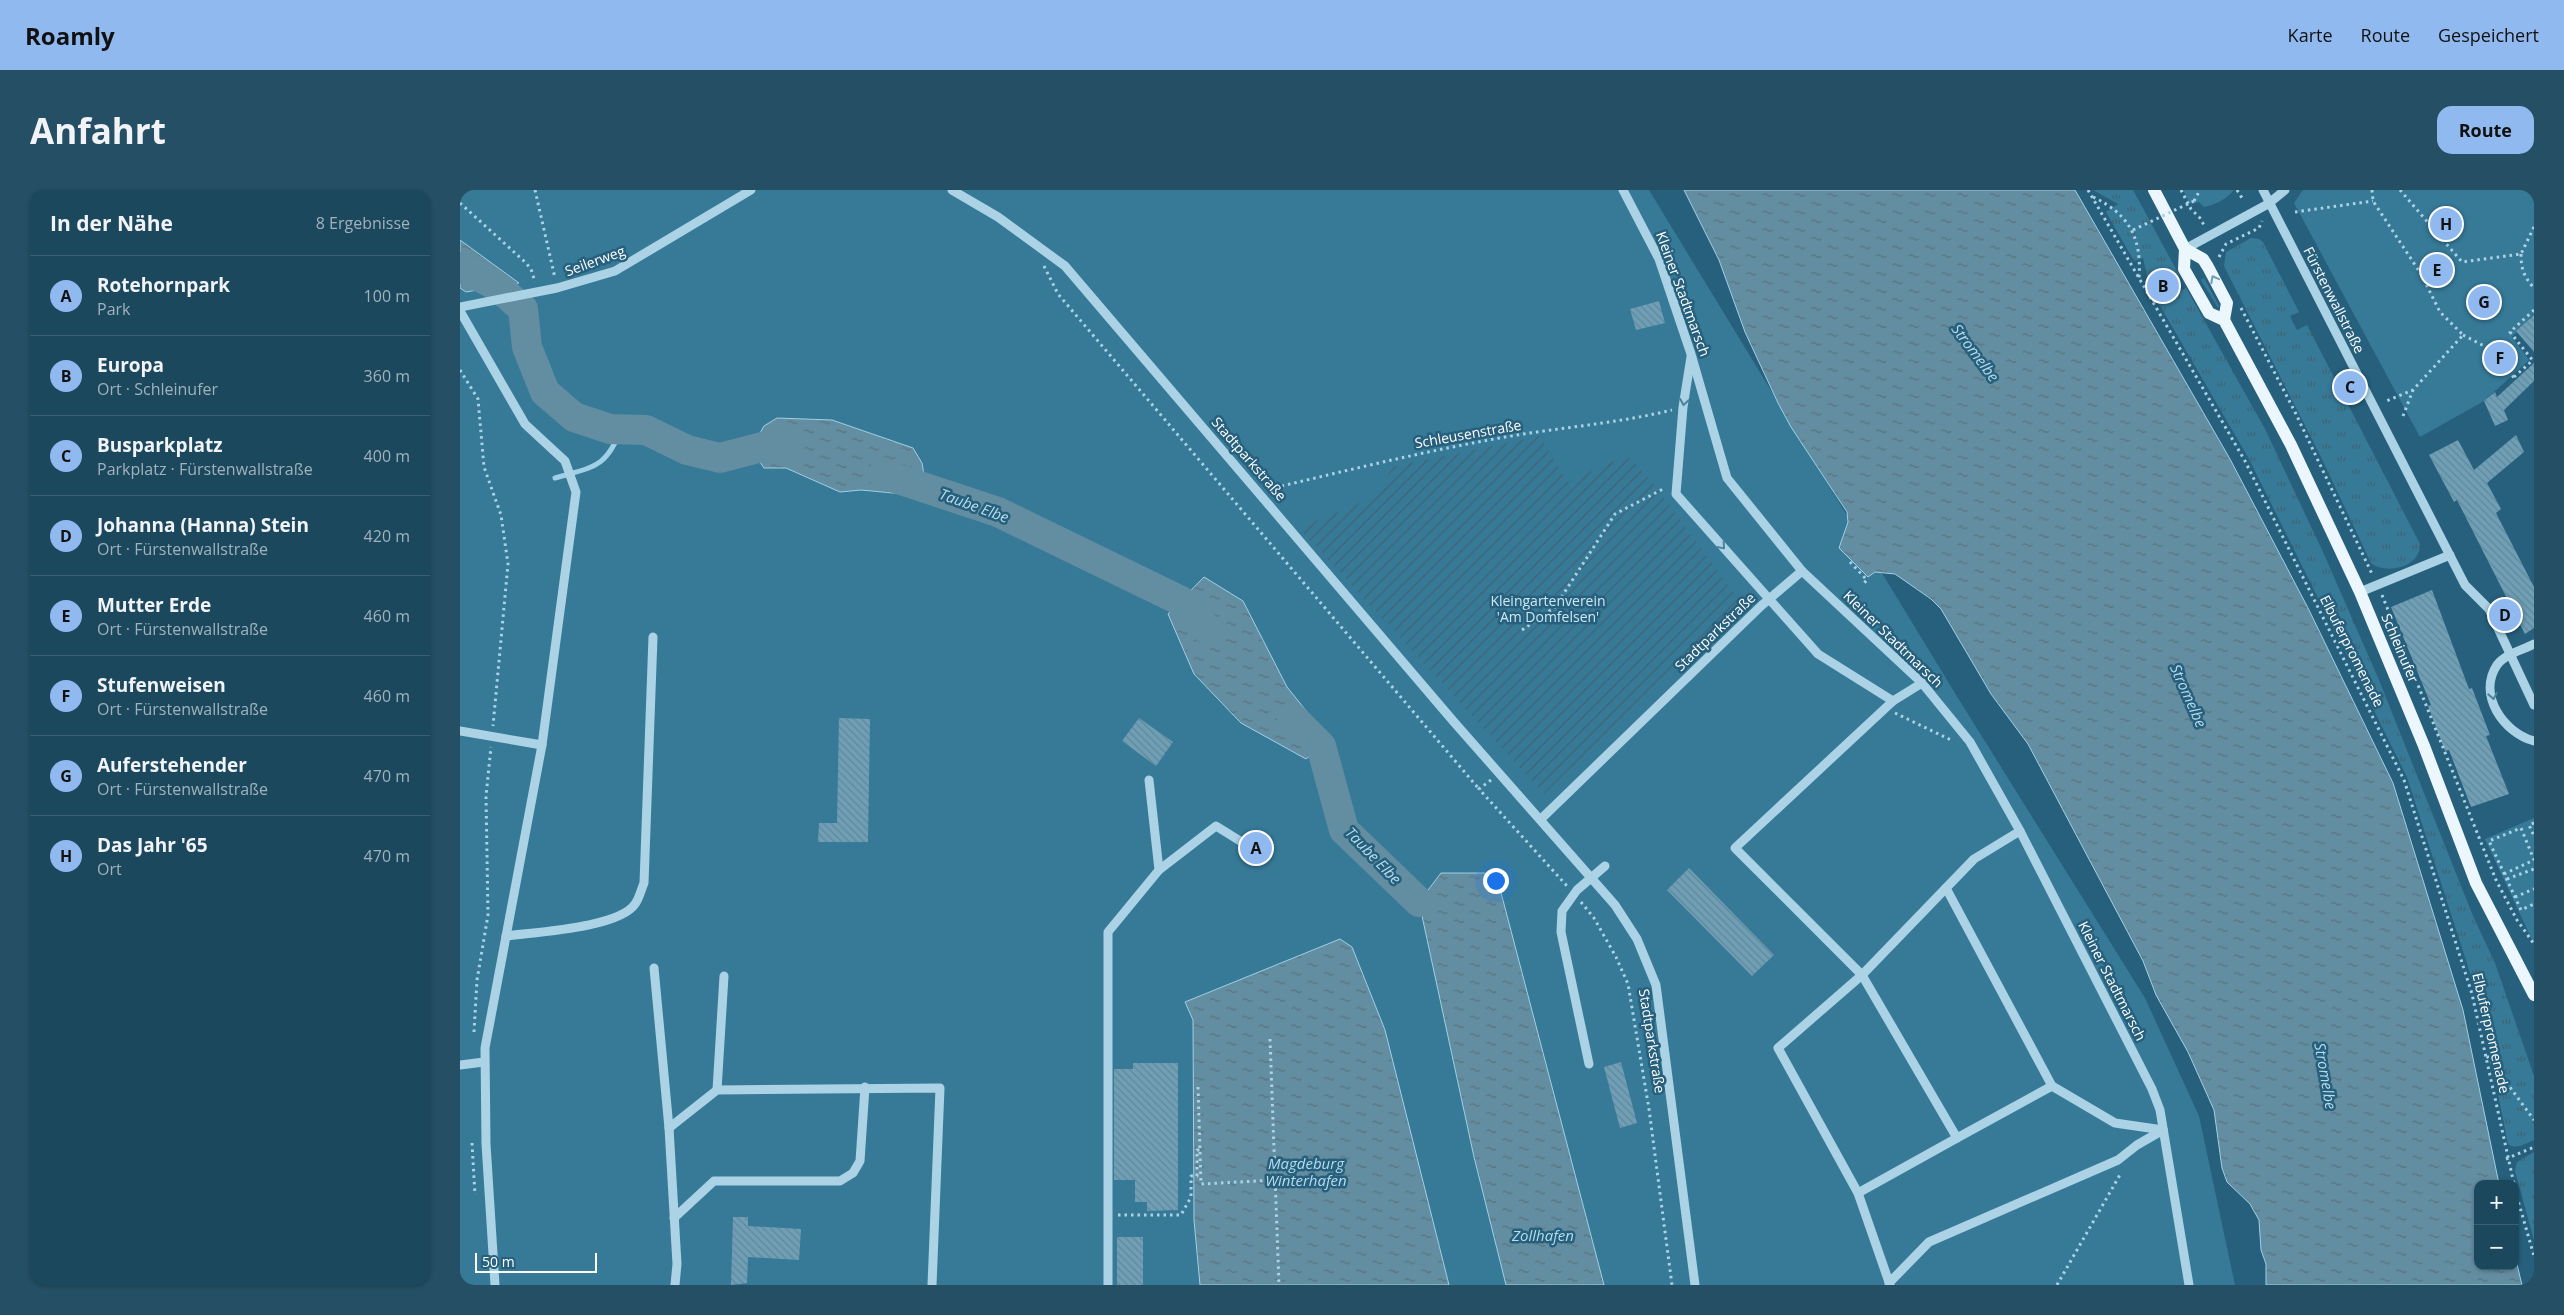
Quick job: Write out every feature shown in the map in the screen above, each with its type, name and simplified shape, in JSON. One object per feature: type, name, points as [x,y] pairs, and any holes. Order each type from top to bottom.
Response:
[{"type":"main road","name":"Schleinufer","points":[[2154,190],[2185,249],[2184,269],[2209,313],[2224,320],[2291,445],[2360,592],[2424,746],[2476,883],[2534,995]]},
{"type":"main road","name":"Schleinufer","points":[[2185,249],[2203,259],[2227,303],[2224,320]]},
{"type":"street","name":"Seilerweg","points":[[460,307],[557,288],[598,277],[630,264],[751,190]]},
{"type":"street","name":"Stadtparkstraße","points":[[952,190],[998,217],[1065,266],[1500,774],[1615,905],[1637,939],[1656,985],[1695,1285]]},
{"type":"street","name":"Kleiner Stadtmarsch","points":[[1623,190],[1636,211],[1658,259],[1691,354],[1727,478],[1802,571],[1922,683],[1970,742],[2020,831],[2152,1089],[2163,1130],[2189,1285]]},
{"type":"street","name":"Fürstenwallstraße","points":[[2262,190],[2465,585],[2489,609],[2534,705]]},
{"type":"street","points":[[2185,249],[2268,204],[2285,190]]},
{"type":"street","points":[[460,311],[526,424],[565,461],[576,492],[542,745],[484,1062],[486,1144],[495,1285]]},
{"type":"street","points":[[1691,354],[1683,407],[1676,494],[1818,654],[1893,701]]},
{"type":"street","points":[[2360,592],[2450,556]]},
{"type":"street","name":"Stadtparkstraße","points":[[1540,819],[1769,599],[1802,571]]},
{"type":"street","points":[[506,936],[594,924],[616,918],[634,906],[644,883],[653,637]]},
{"type":"street","points":[[2534,644],[2510,655],[2500,662],[2494,672],[2491,683],[2493,700],[2506,726],[2519,735],[2534,741]]},
{"type":"street","points":[[1922,683],[1893,701],[1735,848],[1862,975],[1957,1138]]},
{"type":"street","points":[[460,731],[493,735],[542,745]]},
{"type":"street","points":[[1149,780],[1159,870]]},
{"type":"street","points":[[1108,1285],[1108,932],[1159,870],[1216,826],[1245,844]]},
{"type":"street","points":[[2020,831],[1974,859],[1862,975],[1778,1048],[1858,1192],[1875,1246],[1890,1284],[1929,1242],[2118,1160],[2137,1145],[2163,1130]]},
{"type":"street","points":[[1589,1064],[1561,932],[1562,911],[1574,894],[1605,866]]},
{"type":"street","points":[[1946,888],[2052,1086],[2115,1123],[2163,1130]]},
{"type":"street","points":[[654,968],[669,1128],[677,1264],[675,1285]]},
{"type":"street","points":[[717,1090],[724,976]]},
{"type":"street","points":[[460,1065],[484,1062]]},
{"type":"street","points":[[1858,1192],[2052,1086]]},
{"type":"street","points":[[669,1128],[717,1090],[865,1087],[940,1088],[932,1285]]},
{"type":"street","points":[[674,1218],[714,1181],[840,1181],[853,1173],[860,1161],[865,1087]]},
{"type":"path","points":[[535,190],[557,288]]},
{"type":"path","name":"Elbuferpromenade","points":[[2088,190],[2245,461],[2404,780],[2467,974],[2486,1055],[2506,1159],[2513,1180]]},
{"type":"path","points":[[2181,190],[2191,209],[2200,218]]},
{"type":"path","points":[[2133,230],[2194,201],[2200,190]]},
{"type":"path","points":[[2372,190],[2372,201],[2421,274],[2440,312],[2463,335],[2490,348],[2515,378],[2533,361],[2510,332],[2534,310]]},
{"type":"path","points":[[2403,191],[2461,262],[2521,254]]},
{"type":"path","points":[[2238,192],[2242,198]]},
{"type":"path","points":[[2092,197],[2112,206],[2133,230],[2140,260],[2139,278]]},
{"type":"path","points":[[2295,212],[2372,201]]},
{"type":"path","points":[[460,203],[528,265],[536,292]]},
{"type":"path","points":[[2534,227],[2521,254],[2521,269],[2525,278],[2534,288]]},
{"type":"path","points":[[2219,262],[2220,252],[2226,244],[2259,228]]},
{"type":"path","points":[[2216,250],[2220,252]]},
{"type":"path","name":"Stadtparkstraße","points":[[1046,252],[1041,261],[1058,294],[1479,789],[1574,894],[1598,926],[1616,957],[1628,984],[1646,1091],[1672,1285]]},
{"type":"path","points":[[2153,302],[2168,293]]},
{"type":"path","points":[[2240,306],[2295,412],[2368,565]]},
{"type":"path","points":[[2403,416],[2413,390],[2463,335]]},
{"type":"path","points":[[460,370],[478,399],[484,467],[501,515],[508,564],[493,735]]},
{"type":"path","points":[[2373,406],[2413,390]]},
{"type":"path","name":"Schleusenstraße","points":[[1258,491],[1410,456],[1511,436],[1628,420],[1683,407]]},
{"type":"path","points":[[1522,630],[1555,606],[1615,514],[1678,481]]},
{"type":"path","points":[[1850,562],[1867,580],[1862,585]]},
{"type":"path","name":"Schleinufer","points":[[2382,595],[2496,880],[2517,920],[2534,943]]},
{"type":"path","points":[[1479,789],[1500,774]]},
{"type":"path","points":[[2534,823],[2529,825],[2534,836]]},
{"type":"path","points":[[2504,874],[2534,860],[2521,828],[2488,841],[2521,910],[2534,904]]},
{"type":"path","points":[[2506,880],[2534,869]]},
{"type":"path","points":[[2515,897],[2534,889]]},
{"type":"path","points":[[1270,1039],[1279,1285]]},
{"type":"path","points":[[2486,1055],[2534,1120]]},
{"type":"path","points":[[1198,1087],[1201,1184],[1276,1180]]},
{"type":"path","points":[[2506,1159],[2534,1146]]},
{"type":"path","points":[[1108,1215],[1181,1215],[1191,1196],[1191,1176],[1197,1176],[1197,1150],[1200,1150]]},
{"type":"path","points":[[2057,1285],[2115,1183],[2126,1169]]},
{"type":"path","points":[[2519,1204],[2534,1256]]},
{"type":"green space","points":[[460,190],[1649,190],[1958,698],[2145,998],[2199,1116],[2235,1285],[460,1285]]},
{"type":"green space","points":[[2093,190],[2133,190],[2178,273],[2166,289],[2159,293],[2148,280],[2143,258],[2134,261],[2106,212],[2118,204]]},
{"type":"green space","points":[[2183,190],[2234,190],[2213,205],[2204,207],[2199,202],[2190,204]]},
{"type":"green space","points":[[2303,190],[2534,190],[2534,314],[2512,337],[2529,360],[2484,401],[2420,437],[2294,203]]},
{"type":"green space","points":[[2251,238],[2259,239],[2263,242],[2299,312],[2290,316],[2297,330],[2307,325],[2420,544],[2419,552],[2415,558],[2401,567],[2377,567],[2371,563],[2320,455],[2224,266],[2226,252]]},
{"type":"green space","points":[[2204,278],[2219,306],[2218,308],[2201,280]]},
{"type":"green space","points":[[2186,288],[2265,429],[2323,552],[2379,680],[2473,916],[2495,963],[2534,1076],[2534,1140],[2524,1145],[2511,1146],[2508,1144],[2480,1004],[2407,777],[2249,459],[2159,304]]},
{"type":"green space","name":"Kleingartenverein 'Am Domfelsen'","points":[[1540,436],[1567,482],[1627,455],[1651,481],[1740,601],[1544,794],[1299,528],[1377,496],[1392,467]]},
{"type":"green space","points":[[2534,818],[2534,944],[2485,839]]},
{"type":"green space","points":[[2534,1152],[2534,1240],[2515,1171],[2517,1162]]},
{"type":"water","name":"Stromelbe","points":[[1684,190],[2075,190],[2230,459],[2308,608],[2393,783],[2463,1010],[2498,1180],[2474,1180],[2474,1270],[2518,1270],[2522,1285],[2266,1285],[2266,1264],[2261,1250],[2259,1220],[2250,1204],[2227,1182],[2222,1168],[2214,1110],[2188,1052],[2156,995],[2143,961],[2028,744],[1991,694],[1941,609],[1931,599],[1895,574],[1875,572],[1868,577],[1839,548],[1848,522],[1847,512],[1791,427],[1778,403],[1745,332],[1719,260]]},
{"type":"water","points":[[460,240],[519,283],[466,292],[460,288]]},
{"type":"water","points":[[777,418],[832,420],[913,448],[922,463],[925,481],[914,495],[861,490],[840,492],[786,468],[764,468],[751,449],[764,426]]},
{"type":"water","points":[[1204,577],[1243,601],[1287,687],[1320,728],[1321,746],[1306,759],[1241,723],[1194,674],[1168,614]]},
{"type":"water","name":"Zollhafen","points":[[1441,873],[1485,873],[1499,885],[1604,1285],[1506,1285],[1474,1157],[1419,902]]},
{"type":"water","name":"Magdeburg Winterhafen","points":[[1340,939],[1352,947],[1385,1030],[1449,1285],[1200,1285],[1194,1220],[1193,1020],[1185,1002]]},
{"type":"building","points":[[1659,301],[1665,323],[1636,330],[1630,309]]},
{"type":"building","points":[[2534,315],[2534,352],[2516,331]]},
{"type":"building","points":[[2534,363],[2534,381],[2504,410],[2508,420],[2495,426],[2484,401],[2495,392],[2497,397]]},
{"type":"building","points":[[2516,435],[2524,452],[2487,483],[2501,509],[2496,513],[2534,587],[2534,628],[2525,634],[2457,500],[2454,502],[2429,455],[2458,440],[2474,470]]},
{"type":"building","points":[[2432,590],[2469,689],[2472,688],[2490,735],[2486,736],[2509,794],[2471,807],[2449,750],[2445,751],[2428,706],[2431,705],[2391,607]]},
{"type":"building","points":[[839,718],[870,719],[868,842],[818,842],[819,823],[837,823]]},
{"type":"building","points":[[1139,718],[1173,742],[1156,766],[1122,741]]},
{"type":"building","points":[[1689,868],[1774,955],[1752,976],[1667,890]]},
{"type":"building","points":[[1621,1062],[1637,1123],[1620,1128],[1604,1067]]},
{"type":"building","points":[[1133,1063],[1178,1063],[1178,1210],[1147,1211],[1147,1202],[1135,1202],[1135,1180],[1114,1180],[1114,1069],[1133,1069]]},
{"type":"building","points":[[733,1217],[748,1217],[748,1226],[801,1229],[799,1260],[748,1257],[747,1283],[731,1285]]},
{"type":"building","points":[[1117,1237],[1143,1237],[1143,1285],[1117,1285]]},
{"type":"waterway","name":"Taube Elbe","points":[[460,267],[497,286],[523,309],[527,347],[545,392],[574,417],[610,429],[646,430],[687,450],[720,458],[774,444],[790,449]]},
{"type":"waterway","points":[[555,478],[588,468],[603,459],[610,452],[621,429]]},
{"type":"waterway","name":"Taube Elbe","points":[[883,474],[998,512],[1181,601],[1208,630]]},
{"type":"waterway","name":"Taube Elbe","points":[[1292,717],[1321,746],[1344,830],[1419,902]]},
{"type":"place","name":"Das Jahr '65","points":[[2446,224]]},
{"type":"place","name":"Mutter Erde","points":[[2437,270]]},
{"type":"place","name":"Europa","points":[[2163,286]]},
{"type":"place","name":"Auferstehender","points":[[2484,302]]},
{"type":"place","name":"Stufenweisen","points":[[2500,358]]},
{"type":"place","name":"Busparkplatz","points":[[2350,387]]},
{"type":"place","name":"Johanna (Hanna) Stein","points":[[2505,615]]},
{"type":"place","name":"Rotehornpark","points":[[1256,848]]}]
